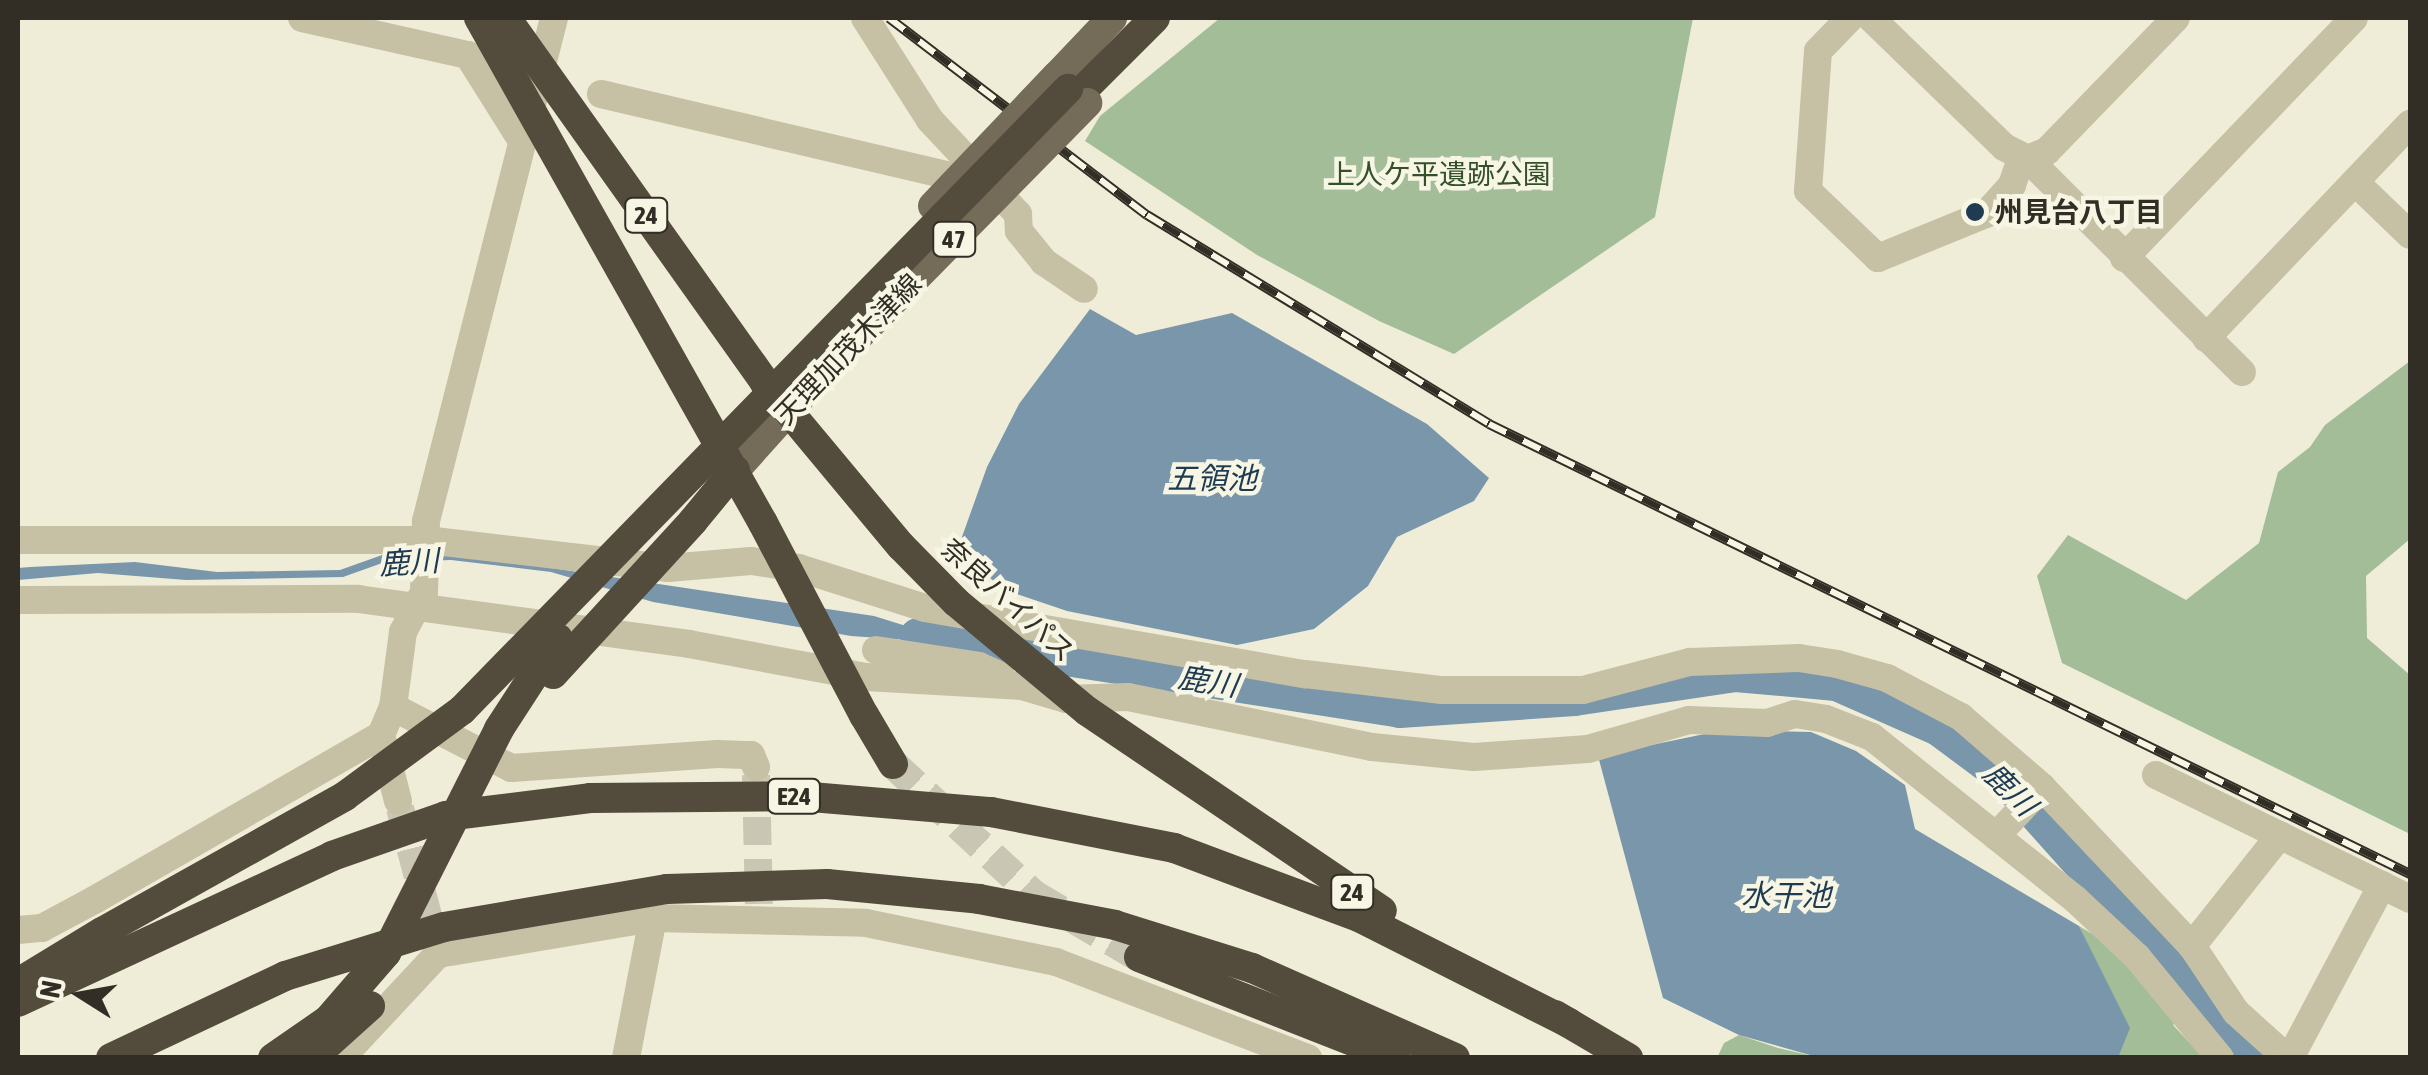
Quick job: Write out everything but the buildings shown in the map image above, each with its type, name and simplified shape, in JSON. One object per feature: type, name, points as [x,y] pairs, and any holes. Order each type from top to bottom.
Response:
[{"type":"highway","name":"24","points":[[479,18],[530,99],[893,764]]},
{"type":"highway","name":"奈良バイパス","points":[[506,18],[765,383],[956,602],[1087,711],[1252,828],[1628,1058]]},
{"type":"highway","points":[[273,1058],[328,1020],[386,953],[499,729],[560,634],[1138,18]]},
{"type":"highway","points":[[30,975],[344,796],[462,710],[1072,91],[1155,18]]},
{"type":"highway","points":[[102,932],[408,730],[520,633],[714,432]]},
{"type":"highway","points":[[312,1058],[360,1017],[416,943],[545,685],[735,470]]},
{"type":"highway","name":"E24","points":[[18,1002],[332,856],[446,816],[590,798],[799,796],[992,812],[1174,848],[1359,917],[1569,1023]]},
{"type":"highway","points":[[110,1058],[286,976],[444,927],[666,889],[827,884],[978,899],[1114,925],[1252,968],[1455,1058]]},
{"type":"highway","points":[[1139,957],[1396,1058]]},
{"type":"main road","name":"天理加茂木津線","points":[[735,470],[1072,91],[1112,18]]},
{"type":"main road","name":"天理加茂木津線","points":[[714,432],[1072,91],[1174,18]]},
{"type":"street","points":[[302,18],[468,56],[522,141]]},
{"type":"street","points":[[398,801],[381,735],[392,707],[404,632],[420,600],[426,543],[530,99],[554,18]]},
{"type":"street","points":[[865,18],[930,120],[1018,214],[1018,231],[1044,262],[1084,289]]},
{"type":"street","points":[[1850,18],[1818,51],[1808,191],[1878,258],[1986,214],[2012,185],[2025,159],[2048,151],[2176,18]]},
{"type":"street","points":[[1871,18],[2025,159],[2242,372]]},
{"type":"street","points":[[2124,258],[2354,18]]},
{"type":"street","points":[[601,94],[837,145],[966,184],[986,180]]},
{"type":"street","points":[[2206,338],[2410,124]]},
{"type":"street","points":[[2354,182],[2410,236]]},
{"type":"street","points":[[18,540],[426,543],[668,568],[751,560],[783,565],[925,608],[1305,674],[1442,690],[1582,690],[1690,662],[1798,658],[1887,678],[1961,718],[2042,787],[2192,946],[2236,1012],[2289,1058],[2382,886]]},
{"type":"street","points":[[18,600],[420,600],[866,678],[1022,686]]},
{"type":"street","points":[[876,650],[979,666],[1022,686],[1066,699],[1128,697],[1372,747],[1474,757],[1588,749],[1689,720],[1768,723],[1795,714],[1872,737],[1996,836],[2137,957],[2220,1058]]},
{"type":"street","points":[[392,707],[511,768],[718,754],[751,755],[756,766]]},
{"type":"street","points":[[18,930],[42,928],[96,899],[381,735]]},
{"type":"street","points":[[2156,775],[2410,899]]},
{"type":"street","points":[[1996,836],[2042,787]]},
{"type":"street","points":[[2192,946],[2280,835]]},
{"type":"street","points":[[341,1058],[438,954],[652,918],[759,912],[866,923],[1056,962],[1308,1058]]},
{"type":"street","points":[[626,1058],[652,918]]},
{"type":"green space","name":"上人ケ平遺跡公園","points":[[1220,18],[1693,18],[1655,217],[1454,354],[1379,321],[1257,255],[1085,141],[1100,116]]},
{"type":"green space","points":[[2410,361],[2410,539],[2366,576],[2367,638],[2410,675],[2410,834],[2062,663],[2037,576],[2068,535],[2186,600],[2259,543],[2278,472],[2310,447],[2325,425]]},
{"type":"green space","points":[[2079,926],[2121,951],[2181,1017],[2173,1025],[2203,1057],[2113,1057],[2119,1055],[2099,968]]},
{"type":"green space","points":[[1739,1035],[1817,1057],[1717,1058],[1724,1043]]},
{"type":"water","name":"五領池","points":[[1090,309],[1136,335],[1232,313],[1427,424],[1489,478],[1474,501],[1397,537],[1368,586],[1314,629],[1237,645],[1067,611],[1002,589],[958,548],[987,467],[1019,404]]},
{"type":"water","points":[[450,553],[874,616],[964,644],[851,636],[653,602],[551,572],[451,560],[385,562],[343,577],[186,580],[98,573],[18,580],[18,568],[30,567],[135,562],[217,572],[340,570],[385,554]]},
{"type":"water","name":"水干池","points":[[1724,730],[1811,732],[1856,751],[1905,785],[1915,829],[2079,926],[2130,1028],[2119,1055],[1817,1057],[1739,1035],[1663,998],[1598,756]]},
{"type":"waterway","name":"鹿川","points":[[917,635],[1399,710],[1574,698],[1735,674],[1836,683],[1938,728],[2000,774],[2254,1058]]},
{"type":"tunnel","points":[[893,764],[1034,895],[1139,957]]},
{"type":"tunnel","points":[[756,775],[759,904]]},
{"type":"tunnel","points":[[400,808],[437,950]]},
{"type":"railway","points":[[889,18],[1147,215],[1489,424],[2410,874]]},
{"type":"place","name":"州見台八丁目","points":[[1975,212]]}]
